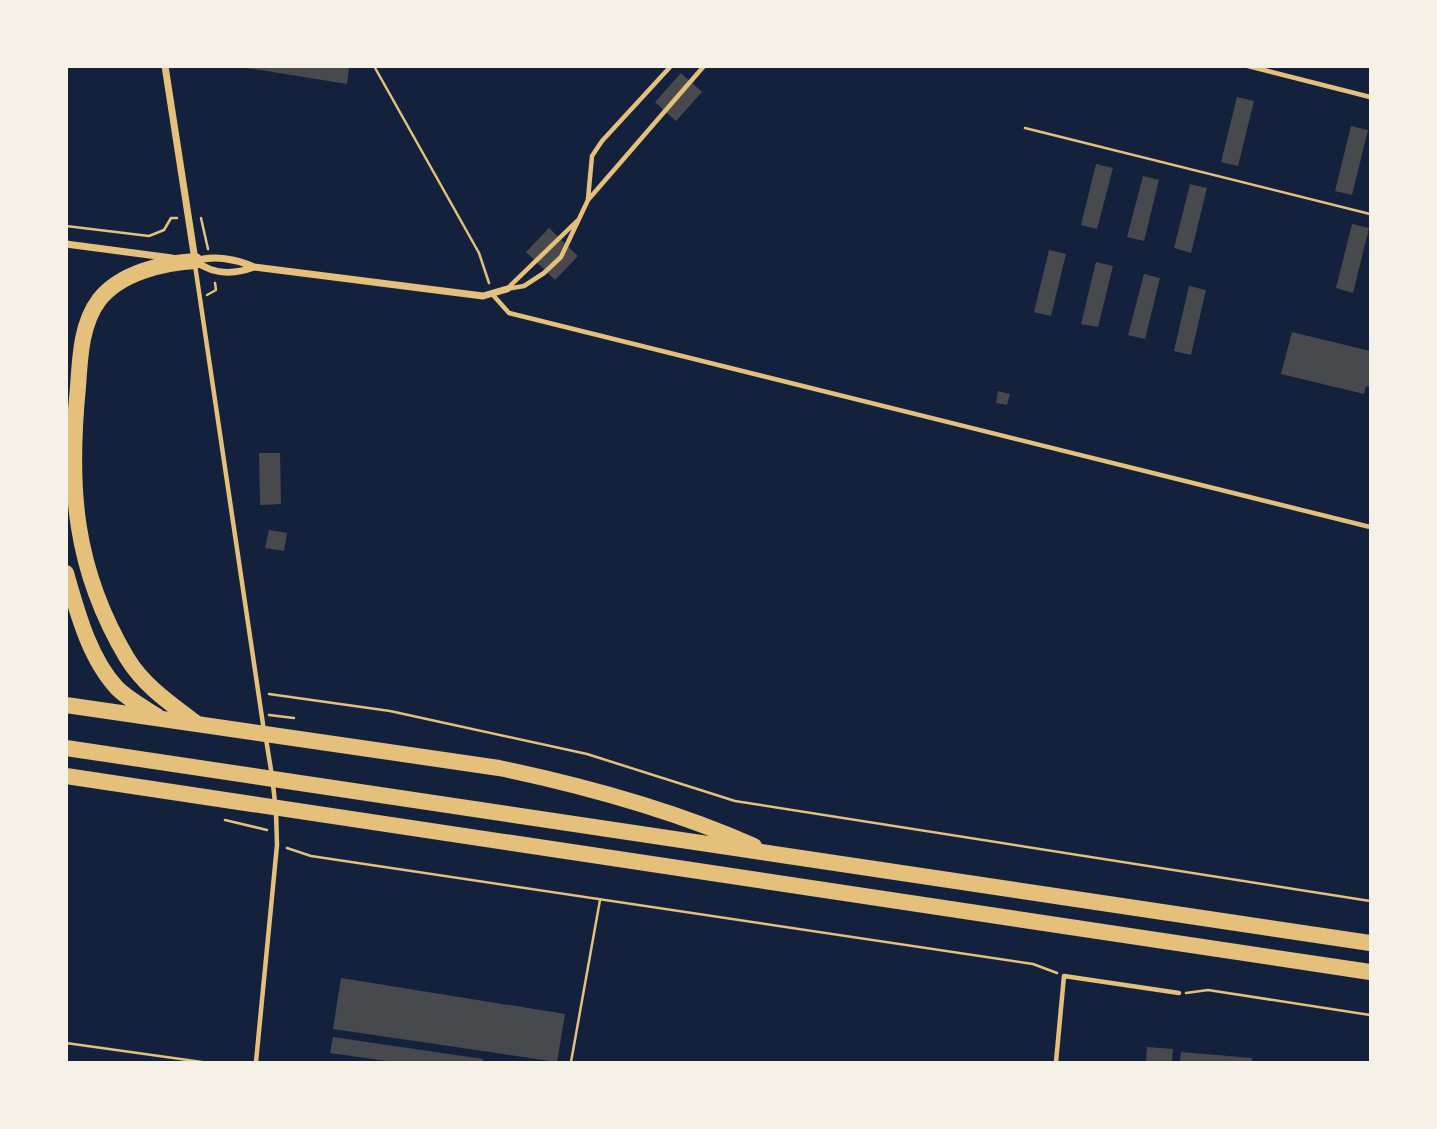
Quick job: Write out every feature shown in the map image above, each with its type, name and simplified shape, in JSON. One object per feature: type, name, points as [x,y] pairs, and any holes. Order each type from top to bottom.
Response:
[{"type":"highway","points":[[195,261],[161,265],[132,276],[107,292],[93,310],[82,346],[72,468],[80,537],[101,604],[116,637],[141,677],[198,725]]},
{"type":"highway","points":[[66,573],[90,643],[107,676],[118,689],[162,719]]},
{"type":"highway","points":[[66,705],[499,768],[560,780],[717,830],[772,855]]},
{"type":"highway","points":[[66,748],[1370,943]]},
{"type":"highway","points":[[66,776],[1370,972]]},
{"type":"street","points":[[165,66],[195,261]]},
{"type":"street","points":[[66,244],[195,261],[211,257],[234,260],[254,267],[493,295],[507,289]]},
{"type":"street","points":[[195,261],[212,271],[233,274],[254,267]]},
{"type":"lane","points":[[507,289],[524,286],[544,273],[566,250],[588,200],[592,156],[602,141],[671,66]]},
{"type":"lane","points":[[588,200],[704,66]]},
{"type":"lane","points":[[1248,66],[1370,97]]},
{"type":"lane","points":[[507,289],[581,218]]},
{"type":"lane","points":[[195,261],[278,831],[256,1062]]},
{"type":"lane","points":[[493,295],[509,313],[1370,527]]},
{"type":"lane","points":[[1056,1062],[1064,976],[1180,993]]},
{"type":"path","points":[[374,66],[479,253],[493,295]]},
{"type":"path","points":[[1024,128],[1370,214]]},
{"type":"path","points":[[66,226],[149,236],[164,230],[171,218],[188,217]]},
{"type":"path","points":[[258,693],[390,711],[587,754],[735,801],[1370,901]]},
{"type":"path","points":[[262,714],[294,719]]},
{"type":"path","points":[[225,820],[278,831]]},
{"type":"path","points":[[277,845],[311,856],[1034,964],[1064,976]]},
{"type":"path","points":[[571,1062],[600,900]]},
{"type":"path","points":[[1180,993],[1208,990],[1370,1016]]},
{"type":"path","points":[[66,1043],[202,1062]]},
{"type":"building","points":[[235,66],[341,66],[349,68],[347,84]]},
{"type":"building","points":[[681,73],[702,92],[676,121],[655,102]]},
{"type":"building","points":[[1237,97],[1254,101],[1238,166],[1221,162]]},
{"type":"building","points":[[1351,126],[1368,130],[1352,195],[1335,191]]},
{"type":"building","points":[[1096,164],[1113,168],[1097,229],[1081,225]]},
{"type":"building","points":[[1143,176],[1159,180],[1144,241],[1127,237]]},
{"type":"building","points":[[1190,184],[1207,188],[1191,253],[1174,248]]},
{"type":"building","points":[[1352,224],[1369,228],[1353,293],[1336,288]]},
{"type":"building","points":[[549,228],[578,256],[555,280],[526,252]]},
{"type":"building","points":[[1049,250],[1066,254],[1051,316],[1034,312]]},
{"type":"building","points":[[1096,262],[1113,266],[1098,327],[1081,324]]},
{"type":"building","points":[[1144,274],[1160,278],[1145,339],[1128,335]]},
{"type":"building","points":[[1189,286],[1206,290],[1191,355],[1174,351]]},
{"type":"building","points":[[1292,332],[1370,351],[1370,387],[1366,386],[1364,394],[1281,374]]},
{"type":"building","points":[[998,391],[1010,394],[1007,405],[996,403]]},
{"type":"building","points":[[259,453],[280,453],[281,504],[260,505]]},
{"type":"building","points":[[269,530],[287,533],[284,551],[265,548]]},
{"type":"building","points":[[341,978],[565,1014],[557,1062],[333,1029]]},
{"type":"building","points":[[333,1037],[483,1059],[483,1062],[394,1062],[330,1053]]},
{"type":"building","points":[[1147,1047],[1173,1049],[1172,1062],[1146,1062]]},
{"type":"building","points":[[1181,1052],[1252,1058],[1252,1062],[1180,1062]]}]
